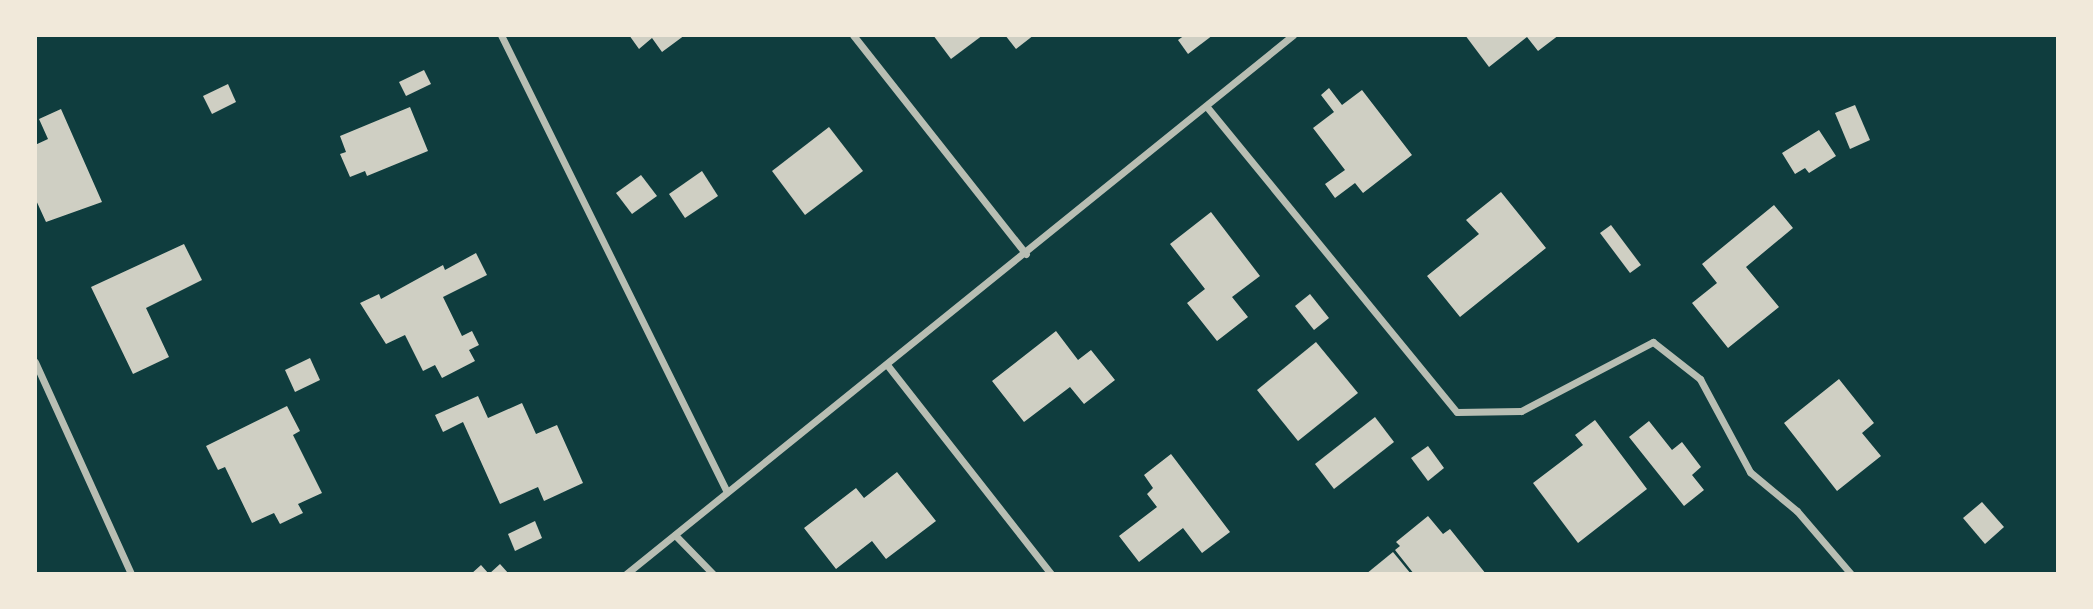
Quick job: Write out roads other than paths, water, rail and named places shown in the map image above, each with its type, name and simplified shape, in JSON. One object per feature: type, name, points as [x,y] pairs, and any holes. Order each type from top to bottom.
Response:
[{"type":"street","points":[[501,35],[726,490]]},
{"type":"street","points":[[853,35],[1026,254]]},
{"type":"street","points":[[626,574],[726,490],[888,366],[1293,35]]},
{"type":"street","points":[[1207,107],[1457,412],[1521,411],[1653,341],[1700,379],[1750,472],[1797,510],[1851,574]]},
{"type":"street","points":[[35,362],[131,574]]},
{"type":"street","points":[[888,366],[1052,574]]},
{"type":"street","points":[[675,535],[713,574]]}]
